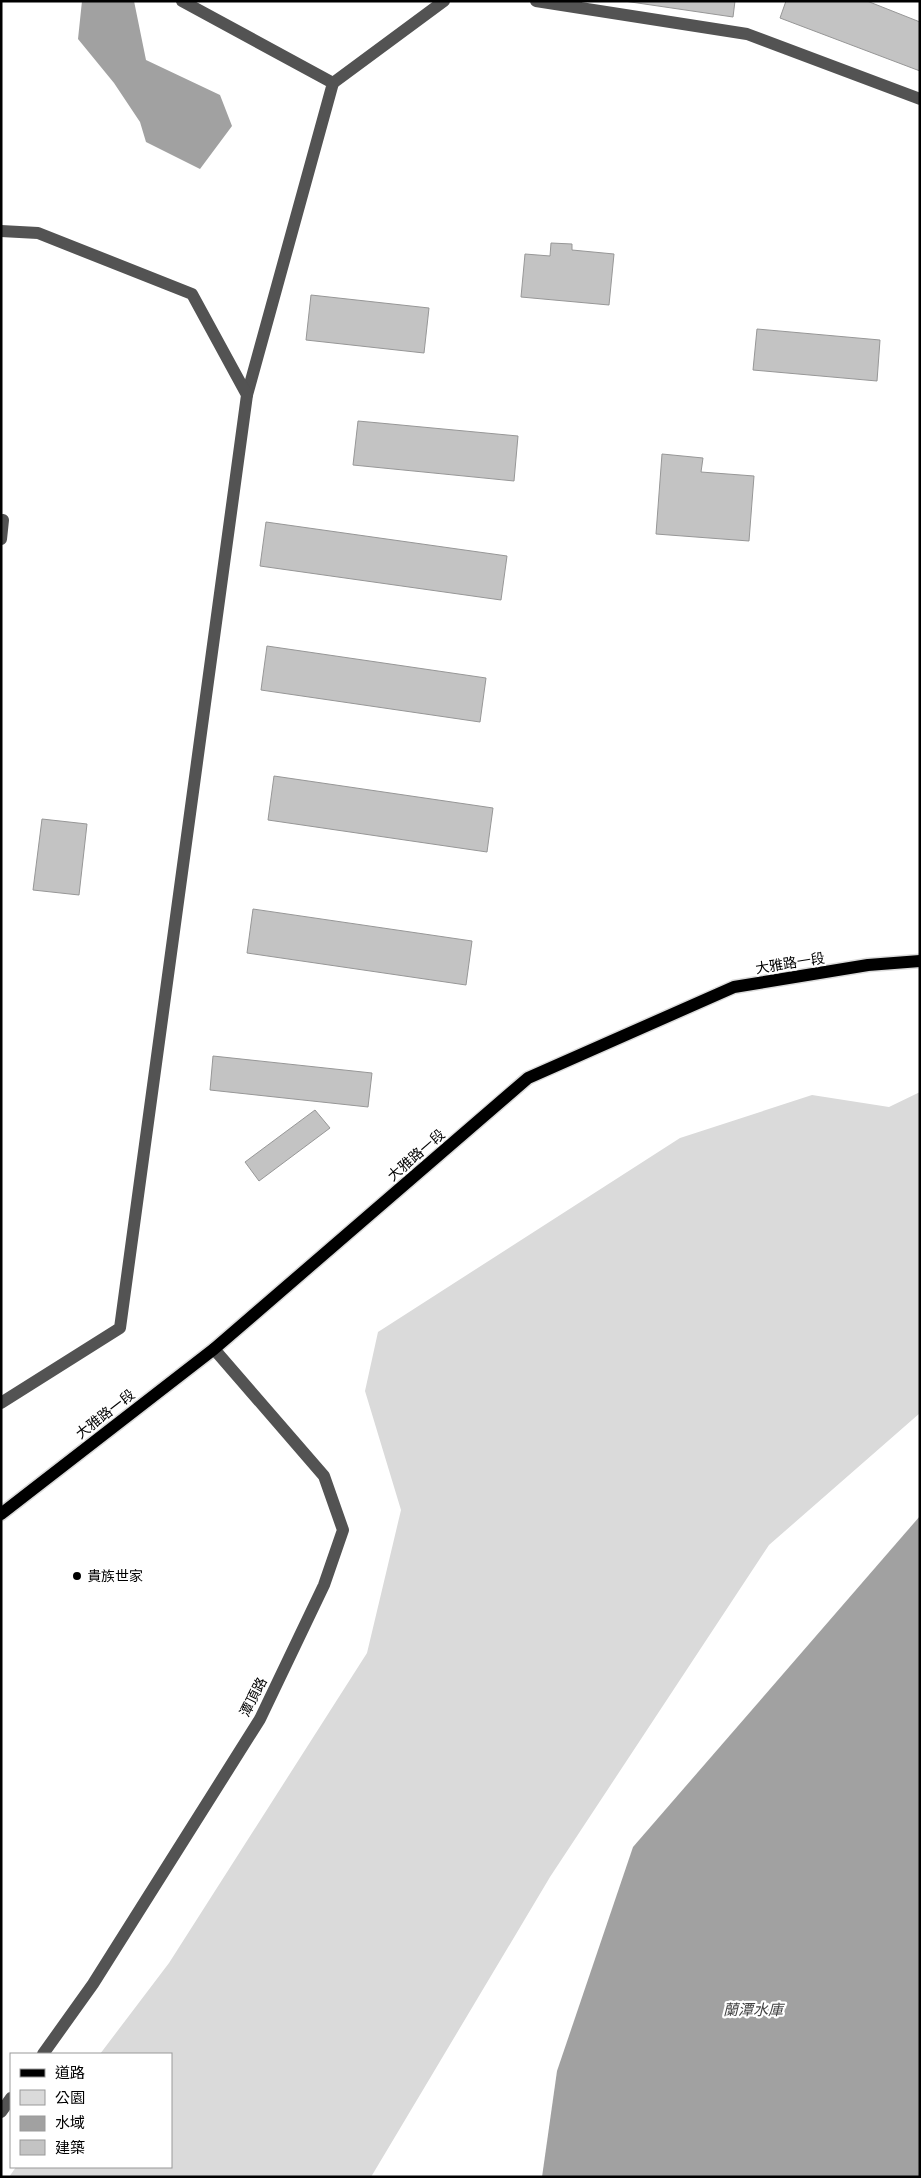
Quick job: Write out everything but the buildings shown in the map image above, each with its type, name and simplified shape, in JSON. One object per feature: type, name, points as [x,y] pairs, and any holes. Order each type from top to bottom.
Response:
[{"type":"main road","name":"大雅路一段","points":[[1,1514],[214,1349],[528,1078],[734,987],[868,965],[920,961]]},
{"type":"street","points":[[182,1],[333,83]]},
{"type":"street","points":[[1,1403],[120,1328],[248,395],[333,83],[444,1]]},
{"type":"street","points":[[536,1],[747,34],[920,99]]},
{"type":"street","points":[[1,231],[38,233],[192,294],[248,395]]},
{"type":"street","points":[[1,539],[3,520]]},
{"type":"street","name":"潭頂路","points":[[44,2053],[93,1984],[260,1719],[324,1585],[343,1530],[324,1476],[214,1349]]},
{"type":"street","points":[[1,2112],[10,2099]]},
{"type":"green space","points":[[920,1092],[920,1413],[769,1545],[550,1877],[371,2177],[9,2177],[15,2168],[172,2168],[172,2053],[101,2053],[169,1963],[367,1653],[401,1510],[365,1391],[378,1332],[680,1138],[812,1095],[889,1107]]},
{"type":"water","points":[[82,1],[134,1],[146,60],[220,95],[232,126],[200,169],[146,142],[140,122],[114,83],[78,39]]},
{"type":"water","name":"蘭潭水庫","points":[[920,1516],[920,2177],[542,2177],[557,2071],[633,1847]]},
{"type":"place","name":"貴族世家","points":[[77,1576]]}]
